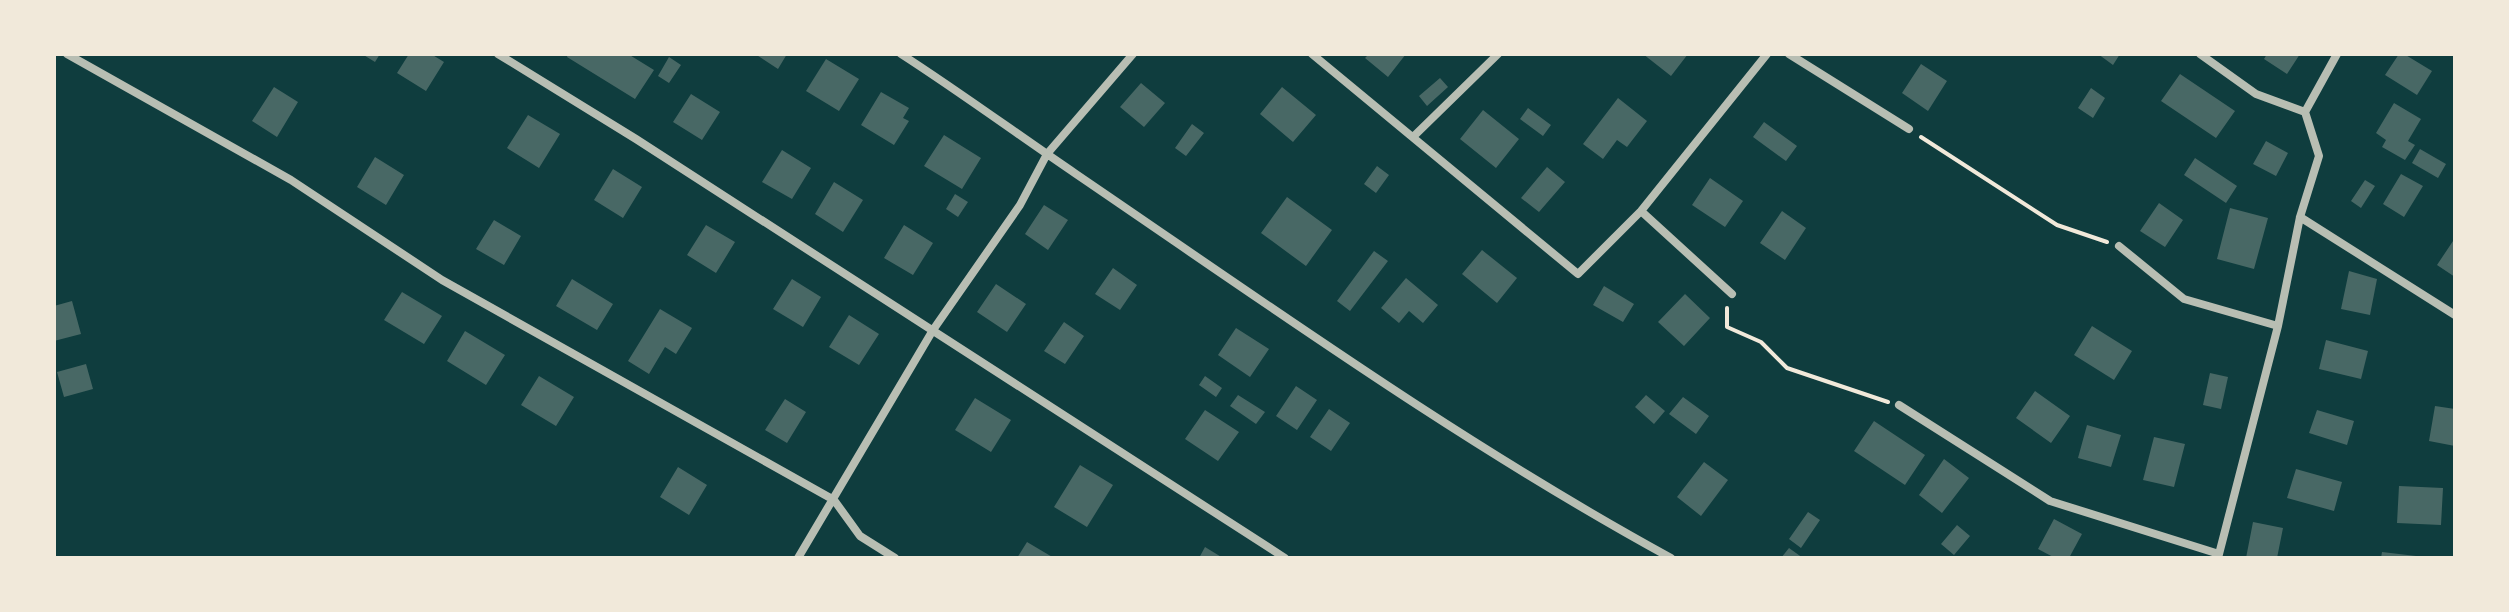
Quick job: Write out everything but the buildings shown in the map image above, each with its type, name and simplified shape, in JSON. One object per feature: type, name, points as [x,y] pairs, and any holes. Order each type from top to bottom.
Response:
[{"type":"street","points":[[67,54],[291,180],[442,280],[834,500],[860,536],[895,558]]},
{"type":"street","points":[[498,54],[636,139],[1285,558]]},
{"type":"street","points":[[901,54],[1453,427],[1671,558]]},
{"type":"street","points":[[798,558],[933,330],[1020,205],[1047,154],[1133,54]]},
{"type":"street","points":[[1312,54],[1578,274],[1641,211],[1767,54]]},
{"type":"street","points":[[1414,136],[1498,54]]},
{"type":"street","points":[[1789,54],[1909,129]]},
{"type":"street","points":[[2200,54],[2256,94],[2305,112]]},
{"type":"street","points":[[1899,405],[2050,501],[2218,556],[2278,326],[2300,217],[2319,156],[2305,112],[2337,54]]},
{"type":"street","points":[[1641,211],[1732,294]]},
{"type":"street","points":[[2300,217],[2455,315]]},
{"type":"street","points":[[2119,246],[2184,299],[2278,326]]},
{"type":"path","points":[[1909,129],[2057,225],[2119,246]]},
{"type":"path","points":[[1732,294],[1727,308],[1727,327],[1761,342],[1787,368],[1899,405]]}]
